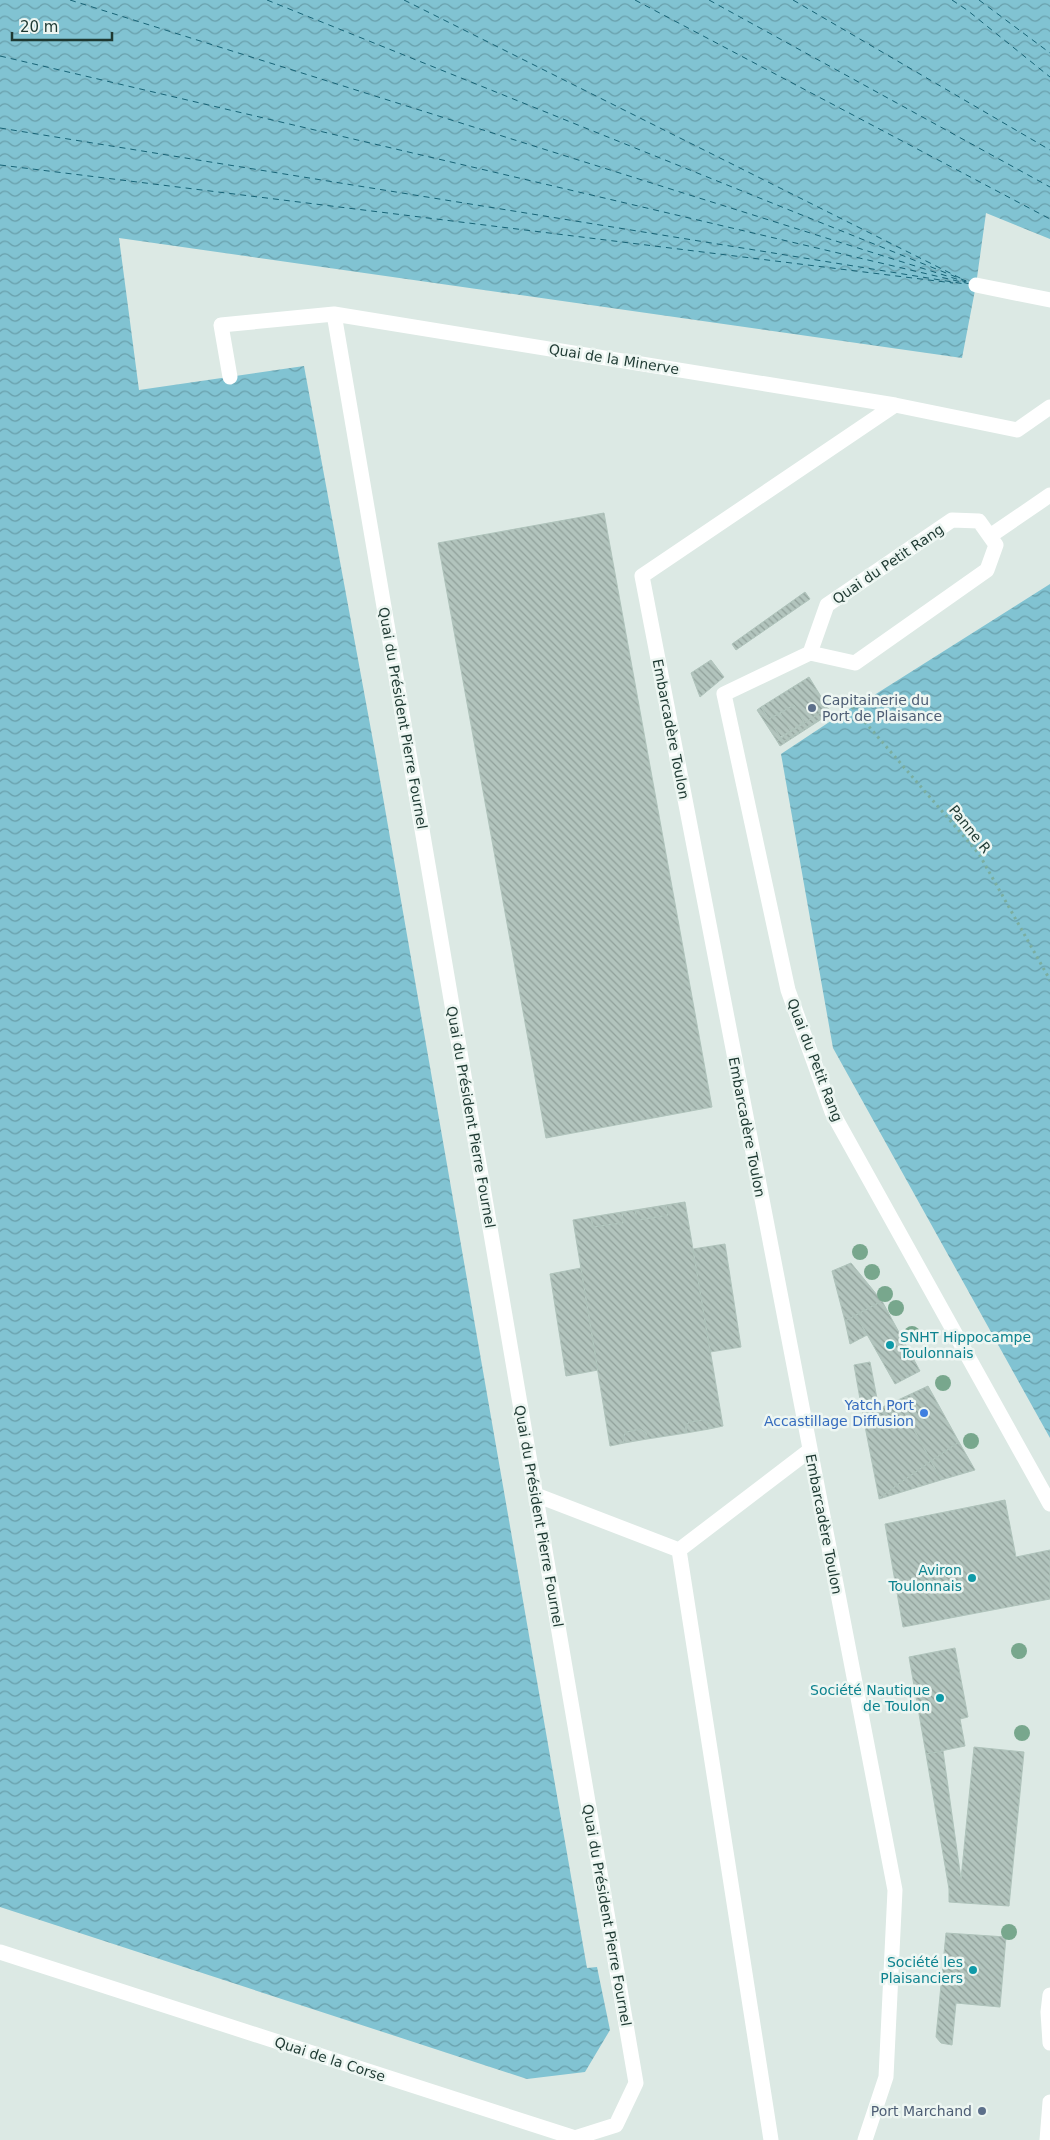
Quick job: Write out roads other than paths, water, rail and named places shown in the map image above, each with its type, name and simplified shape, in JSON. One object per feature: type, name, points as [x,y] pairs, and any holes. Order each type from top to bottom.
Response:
[{"type":"lane","points":[[976,285],[1050,300]]},
{"type":"lane","points":[[230,377],[221,325],[334,314]]},
{"type":"lane","name":"Quai de la Minerve","points":[[334,314],[895,405]]},
{"type":"lane","name":"Quai du Président Pierre Fournel","points":[[334,314],[636,2083]]},
{"type":"lane","points":[[895,405],[1017,430],[1050,407]]},
{"type":"lane","name":"Embarcadère Toulon","points":[[865,2140],[886,2077],[895,1890],[642,576],[895,405]]},
{"type":"lane","points":[[810,653],[855,663],[987,570],[996,545],[990,536],[1050,496]]},
{"type":"lane","name":"Quai du Petit Rang","points":[[990,536],[979,521],[952,520],[827,605],[810,653],[724,694],[788,990],[832,1112],[1050,1504]]},
{"type":"lane","points":[[679,1550],[810,1450]]},
{"type":"lane","points":[[536,1495],[679,1550]]},
{"type":"lane","points":[[679,1550],[771,2140]]},
{"type":"lane","name":"Quai de la Corse","points":[[0,1952],[575,2138],[616,2125],[636,2083]]},
{"type":"lane","points":[[1050,1995],[1048,2012],[1050,2043]]},
{"type":"lane","points":[[1047,2140],[1050,2102]]},
{"type":"water","points":[[0,0],[1050,0],[1050,239],[986,213],[976,285],[962,358],[119,238],[139,390],[304,366],[376,757],[587,1968],[597,1967],[610,2030],[585,2072],[527,2079],[0,1907]]},
{"type":"water","points":[[1050,584],[1050,1438],[833,1048],[781,754],[852,707],[868,699]]},
{"type":"place","name":"Capitainerie du Port de Plaisance","points":[[812,708]]},
{"type":"place","name":"SNHT Hippocampe Toulonnais","points":[[890,1345]]},
{"type":"place","name":"Yatch Port Accastillage Diffusion","points":[[924,1413]]},
{"type":"place","name":"Aviron Toulonnais","points":[[972,1578]]},
{"type":"place","name":"Société Nautique de Toulon","points":[[940,1698]]},
{"type":"place","name":"Société les Plaisanciers","points":[[973,1970]]},
{"type":"place","name":"Port Marchand","points":[[982,2111]]}]
